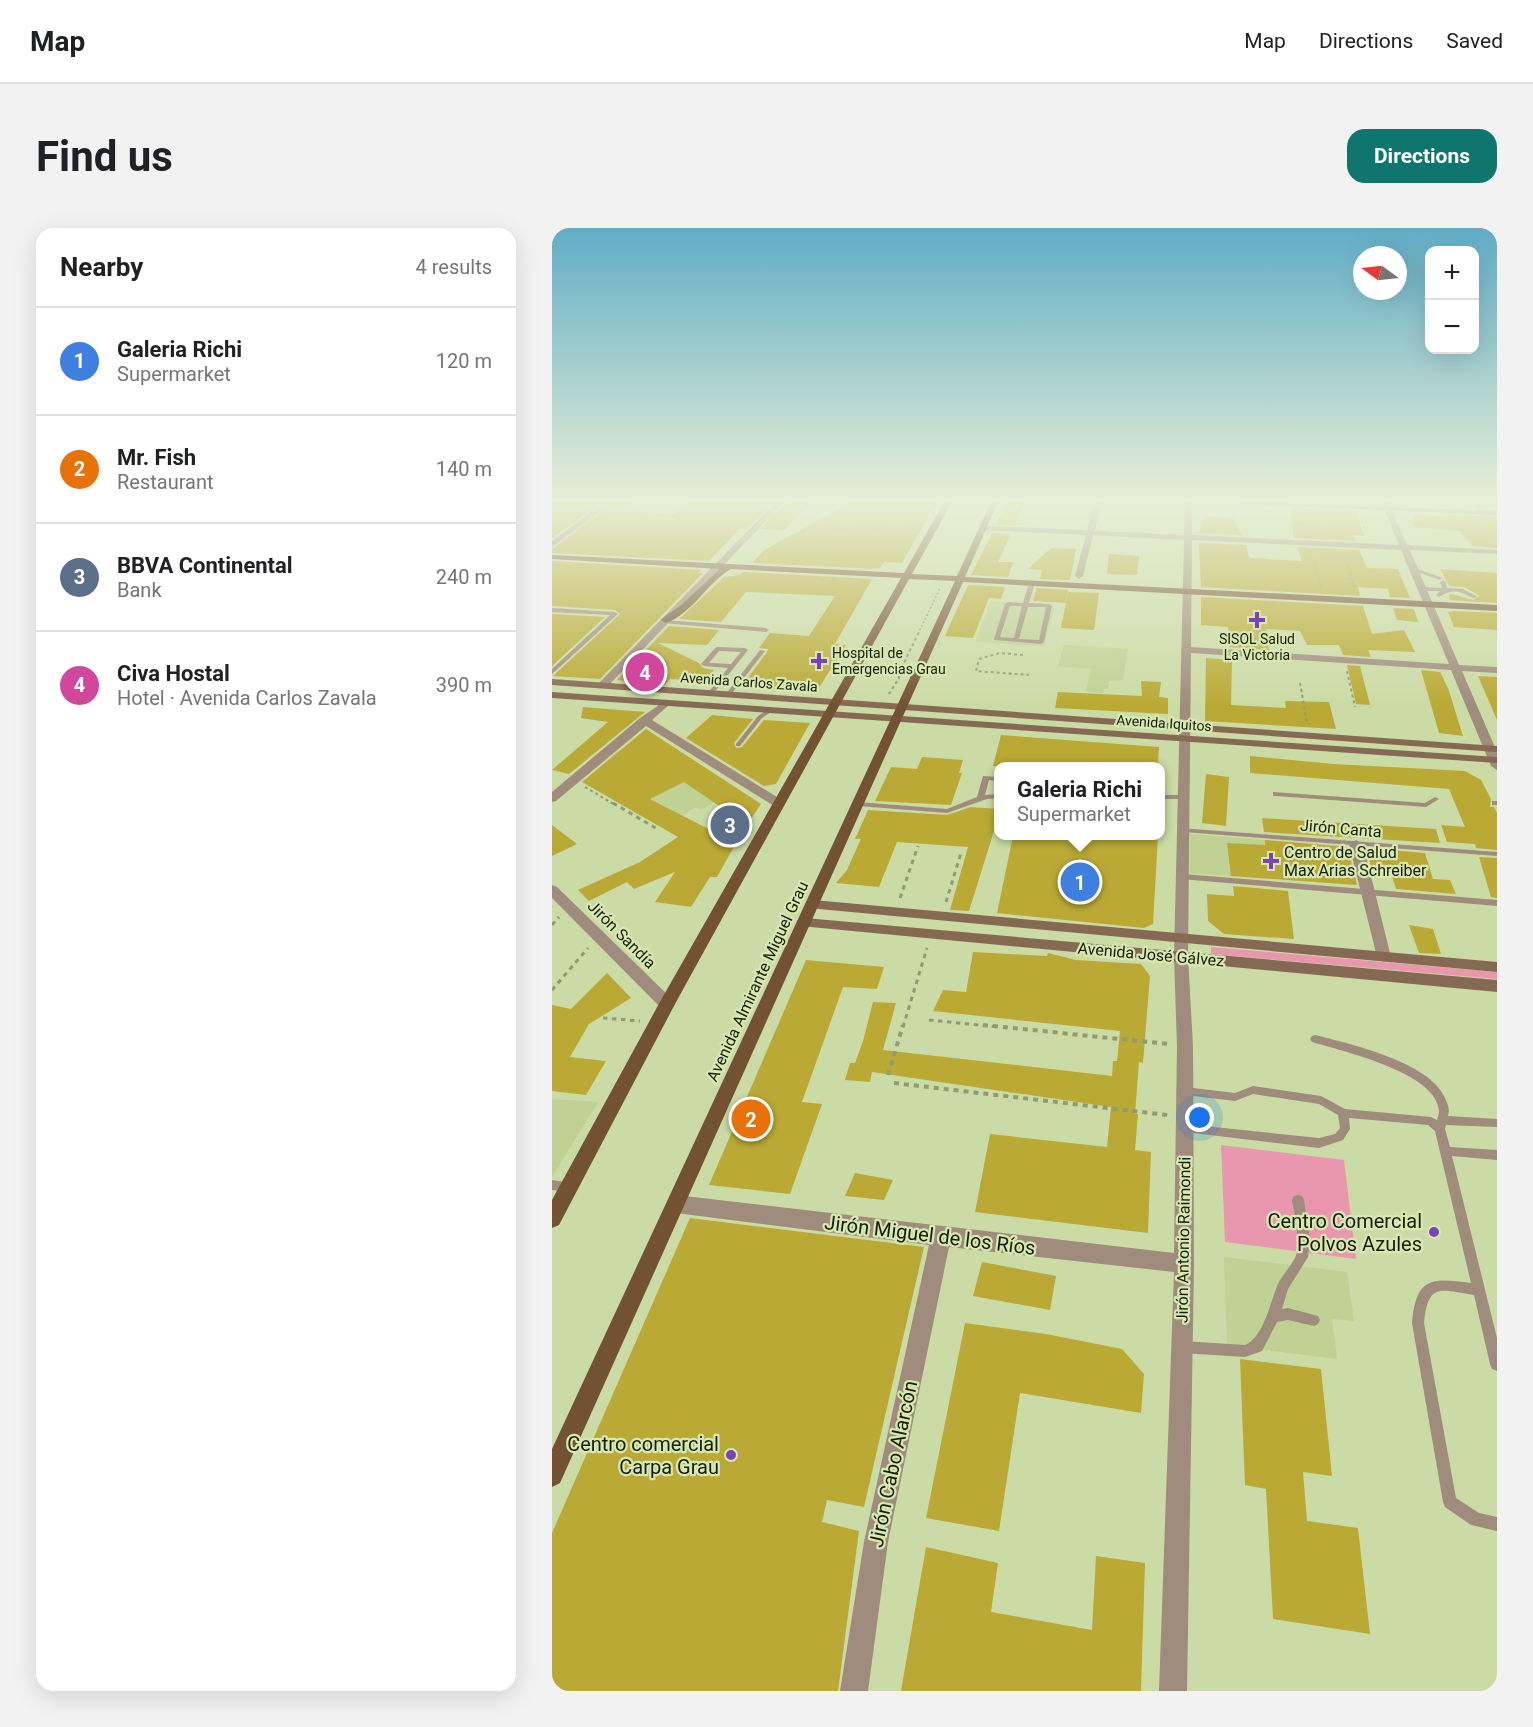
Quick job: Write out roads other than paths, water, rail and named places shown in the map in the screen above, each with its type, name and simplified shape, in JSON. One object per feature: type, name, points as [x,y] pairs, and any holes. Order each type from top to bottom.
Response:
[{"type":"main road","points":[[665,621],[682,612],[723,570]]},
{"type":"main road","points":[[860,570],[1079,576],[1187,586],[1426,596],[1442,592],[1497,598]]},
{"type":"main road","points":[[891,570],[912,572]]},
{"type":"main road","name":"Avenida Almirante Miguel Grau","points":[[552,1475],[809,914],[858,804],[893,714],[964,570]]},
{"type":"main road","points":[[552,1219],[656,1023],[778,803],[836,710],[912,572]]},
{"type":"main road","points":[[962,574],[1032,582],[1355,590],[1426,596],[1497,608]]},
{"type":"main road","name":"Avenida Carlos Zavala","points":[[552,682],[710,694],[836,710]]},
{"type":"main road","points":[[700,706],[710,694]]},
{"type":"main road","name":"Avenida Carlos Zavala","points":[[552,695],[769,711],[836,710]]},
{"type":"main road","name":"Avenida Iquitos","points":[[836,710],[1185,733],[1495,757]]},
{"type":"main road","name":"Avenida Iquitos","points":[[1185,733],[1309,736],[1495,757]]},
{"type":"main road","name":"Avenida José Gálvez","points":[[809,914],[895,913],[941,917],[1497,986]]},
{"type":"main road","name":"Avenida José Gálvez","points":[[809,914],[931,934],[1384,957],[1497,967]]},
{"type":"street","points":[[602,686],[714,570]]},
{"type":"street","points":[[1079,576],[1080,570]]},
{"type":"street","name":"Jirón Antonio Raimondi","points":[[1173,1691],[1184,1264],[1185,1046],[1182,948],[1187,570]]},
{"type":"street","points":[[1416,570],[1495,757]]},
{"type":"street","points":[[1186,650],[1497,670]]},
{"type":"street","points":[[552,798],[665,704]]},
{"type":"street","points":[[644,720],[778,803]]},
{"type":"street","points":[[1356,844],[1384,957]]},
{"type":"street","name":"Jirón Sandía","points":[[552,890],[667,1004]]},
{"type":"street","name":"Jirón Miguel de los Ríos","points":[[676,1204],[941,1238],[1184,1264]]},
{"type":"street","name":"Jirón Cabo Alarcón","points":[[854,1691],[876,1542],[941,1238]]},
{"type":"lane","points":[[1417,570],[1442,580],[1442,592]]},
{"type":"lane","points":[[1016,640],[1032,582]]},
{"type":"lane","points":[[1008,604],[1049,606],[1041,642],[1016,640],[997,639],[1008,604]]},
{"type":"lane","points":[[552,610],[615,614],[552,672]]},
{"type":"lane","points":[[665,621],[765,630]]},
{"type":"lane","points":[[710,694],[745,650],[717,649],[704,664],[732,666]]},
{"type":"lane","points":[[727,696],[762,651]]},
{"type":"lane","points":[[738,745],[760,717],[769,711]]},
{"type":"lane","points":[[981,798],[986,778],[994,779]]},
{"type":"lane","points":[[1276,794],[1426,805],[1435,799]]},
{"type":"lane","points":[[858,804],[947,811],[960,808],[981,798],[994,797]]},
{"type":"lane","points":[[1165,797],[1184,797]]},
{"type":"lane","name":"Jirón Canta","points":[[1183,830],[1497,854]]},
{"type":"lane","points":[[1183,877],[1497,903]]},
{"type":"lane","points":[[1315,1038],[1378,1055],[1432,1085],[1440,1094],[1445,1151],[1497,1364]]},
{"type":"lane","points":[[1185,1091],[1235,1097],[1253,1090],[1322,1100],[1343,1113],[1442,1124],[1497,1123]]},
{"type":"lane","points":[[1185,1122],[1318,1143],[1330,1142],[1340,1137],[1345,1129],[1343,1113]]},
{"type":"lane","points":[[1445,1151],[1497,1155]]},
{"type":"lane","points":[[552,1185],[569,1187]]},
{"type":"lane","points":[[1182,1347],[1245,1351],[1257,1346],[1274,1316],[1283,1286],[1302,1257],[1304,1239],[1298,1200]]},
{"type":"lane","points":[[1479,1290],[1435,1284],[1428,1288],[1420,1299],[1418,1323],[1450,1502],[1476,1520],[1497,1524]]},
{"type":"lane","points":[[1274,1316],[1288,1314],[1314,1320]]},
{"type":"place","name":"SISOL Salud La Victoria","points":[[1257,620]]},
{"type":"place","name":"Hospital de Emergencias Grau","points":[[819,661]]},
{"type":"place","name":"Civa Hostal","points":[[645,672]]},
{"type":"place","name":"BBVA Continental","points":[[730,825]]},
{"type":"place","name":"Centro de Salud Max Arias Schreiber","points":[[1271,861]]},
{"type":"place","name":"Galeria Richi","points":[[1080,882]]},
{"type":"place","name":"Mr. Fish","points":[[751,1119]]},
{"type":"place","name":"Centro Comercial Polvos Azules","points":[[1434,1232]]},
{"type":"place","name":"Centro comercial Carpa Grau","points":[[731,1455]]}]
